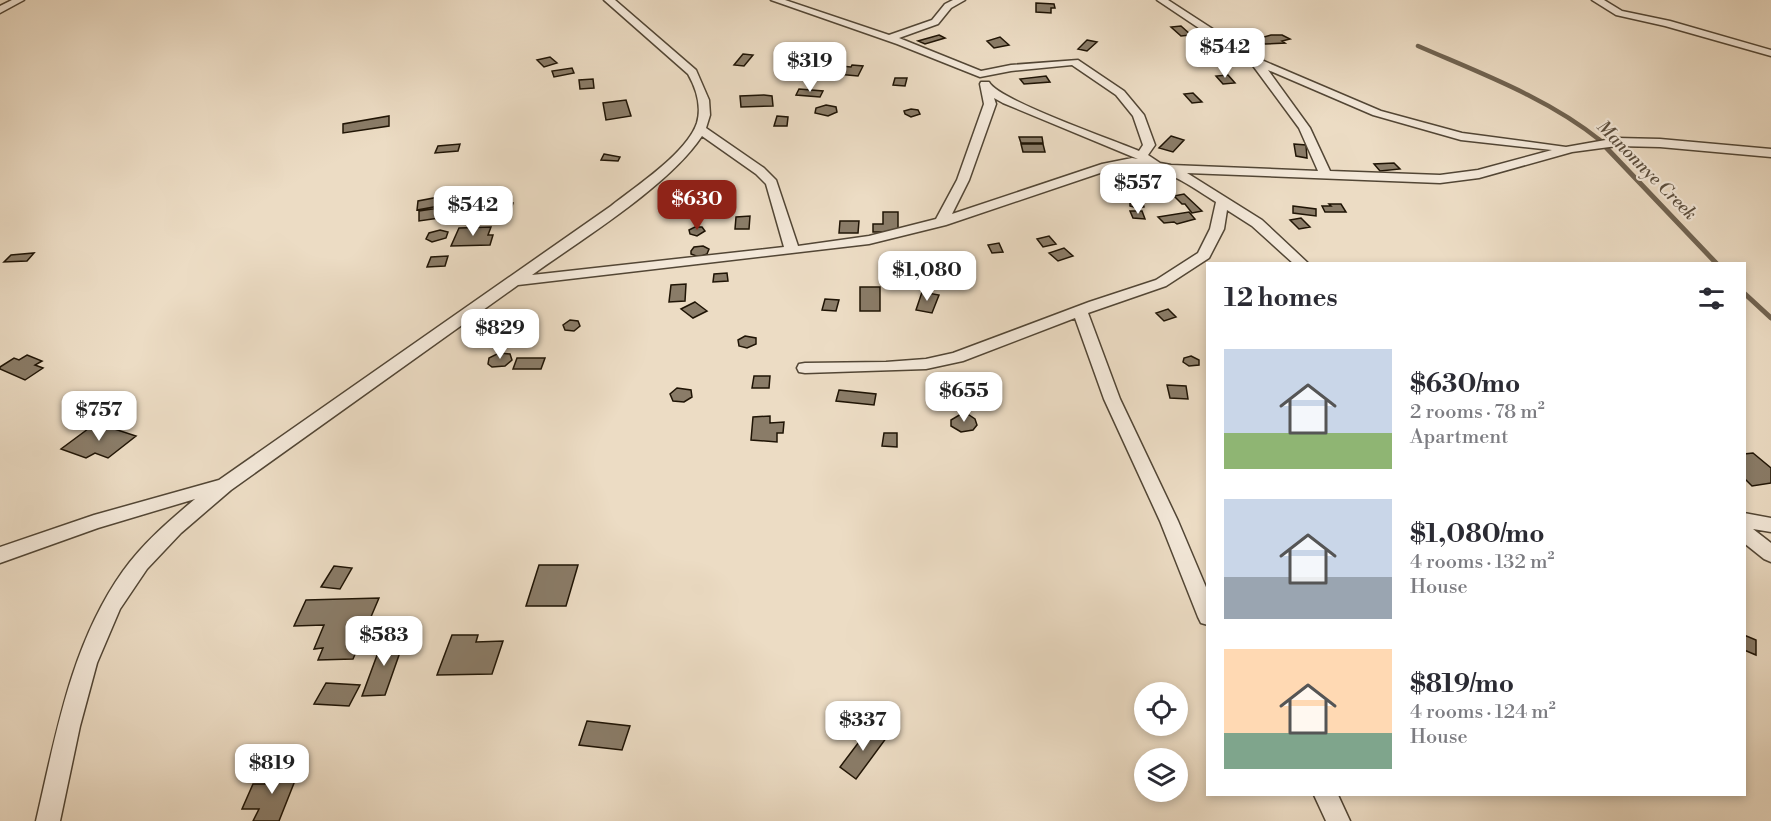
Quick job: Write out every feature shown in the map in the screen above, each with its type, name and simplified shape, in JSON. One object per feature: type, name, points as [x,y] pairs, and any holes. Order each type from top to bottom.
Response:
[{"type":"street","points":[[0,10],[19,0]]},
{"type":"street","points":[[48,821],[84,664],[100,625],[130,576],[177,525],[225,484],[616,209],[665,168],[700,129],[704,100],[700,84],[692,72],[609,0]]},
{"type":"street","points":[[776,0],[890,38],[980,74],[1064,62],[1079,64],[1120,93],[1138,115],[1149,145],[1141,156]]},
{"type":"street","points":[[890,38],[935,22],[948,6],[960,0]]},
{"type":"street","points":[[1162,0],[1256,61],[1394,118],[1461,136],[1571,149]]},
{"type":"street","points":[[1597,0],[1620,13],[1771,53]]},
{"type":"street","points":[[1256,61],[1297,115],[1317,148],[1326,176]]},
{"type":"street","points":[[941,222],[963,180],[990,104],[988,89],[980,74]]},
{"type":"street","points":[[988,89],[1007,101],[1141,156],[1155,165]]},
{"type":"street","points":[[700,129],[760,171],[772,183],[792,249]]},
{"type":"street","points":[[516,281],[869,240],[941,222],[1107,167],[1132,162],[1171,169],[1326,176],[1450,178],[1479,174],[1571,149],[1617,142],[1660,143],[1771,153]]},
{"type":"street","points":[[1171,169],[1257,223],[1300,262]]},
{"type":"street","points":[[805,368],[886,367],[926,364],[957,357],[1161,283],[1204,255],[1217,229],[1222,202]]},
{"type":"street","points":[[1080,311],[1112,399],[1169,521],[1206,612]]},
{"type":"street","points":[[0,555],[93,522],[225,484]]},
{"type":"street","points":[[1746,520],[1771,525]]},
{"type":"street","points":[[1746,534],[1771,554]]},
{"type":"street","points":[[1326,796],[1338,821]]},
{"type":"building","points":[[1036,3],[1054,4],[1055,8],[1051,8],[1051,13],[1036,12]]},
{"type":"building","points":[[1181,26],[1191,35],[1181,36],[1171,27]]},
{"type":"building","points":[[939,35],[945,38],[925,44],[918,41]]},
{"type":"building","points":[[1271,35],[1282,35],[1290,39],[1282,41],[1285,43],[1265,44],[1257,39]]},
{"type":"building","points":[[1000,37],[1009,45],[994,48],[987,41]]},
{"type":"building","points":[[1087,40],[1097,42],[1087,51],[1078,49]]},
{"type":"building","points":[[743,54],[753,55],[744,66],[734,65]]},
{"type":"building","points":[[550,57],[557,63],[544,67],[537,60]]},
{"type":"building","points":[[852,65],[863,66],[858,76],[837,74],[841,66],[851,67]]},
{"type":"building","points":[[572,68],[574,73],[554,77],[552,71]]},
{"type":"building","points":[[1228,75],[1235,83],[1223,84],[1216,76]]},
{"type":"building","points":[[1046,76],[1050,82],[1024,84],[1020,79]]},
{"type":"building","points":[[895,78],[907,78],[905,86],[893,85]]},
{"type":"building","points":[[593,79],[594,88],[580,89],[579,80]]},
{"type":"building","points":[[799,89],[823,91],[820,97],[796,95]]},
{"type":"building","points":[[1193,93],[1202,102],[1192,103],[1184,94]]},
{"type":"building","points":[[740,96],[772,96],[773,106],[741,107]]},
{"type":"building","points":[[626,100],[631,116],[606,120],[603,103]]},
{"type":"building","points":[[826,105],[836,107],[837,112],[828,116],[815,113],[816,108]]},
{"type":"building","points":[[918,110],[920,114],[911,117],[905,114],[904,111]]},
{"type":"building","points":[[389,116],[389,126],[343,133],[343,124]]},
{"type":"building","points":[[777,116],[788,117],[787,126],[774,126]]},
{"type":"building","points":[[1171,136],[1184,140],[1173,152],[1159,148]]},
{"type":"building","points":[[1019,137],[1042,137],[1043,143],[1021,143]]},
{"type":"building","points":[[460,144],[458,151],[435,153],[438,146]]},
{"type":"building","points":[[1021,144],[1043,144],[1045,152],[1023,152]]},
{"type":"building","points":[[1294,144],[1306,145],[1307,158],[1296,156]]},
{"type":"building","points":[[604,154],[620,157],[618,161],[601,160]]},
{"type":"building","points":[[1394,163],[1400,169],[1380,171],[1374,164]]},
{"type":"building","points":[[465,191],[467,198],[445,203],[443,195]]},
{"type":"building","points":[[1184,194],[1202,211],[1192,213],[1174,196]]},
{"type":"building","points":[[439,197],[439,206],[417,210],[418,201]]},
{"type":"building","points":[[728,198],[728,206],[712,207],[713,199]]},
{"type":"building","points":[[1135,200],[1143,203],[1144,207],[1130,206],[1130,202]]},
{"type":"building","points":[[513,203],[510,213],[484,211],[487,204]]},
{"type":"building","points":[[1329,204],[1341,204],[1346,212],[1325,212],[1322,206],[1331,206]]},
{"type":"building","points":[[1293,206],[1316,209],[1316,216],[1293,213]]},
{"type":"building","points":[[439,208],[439,218],[419,221],[419,211]]},
{"type":"building","points":[[1130,211],[1142,211],[1145,219],[1133,218]]},
{"type":"building","points":[[883,212],[898,212],[898,232],[873,232],[873,224],[883,224]]},
{"type":"building","points":[[1189,212],[1195,219],[1177,224],[1164,223],[1158,217]]},
{"type":"building","points":[[750,216],[749,229],[735,229],[736,217]]},
{"type":"building","points":[[1301,218],[1310,227],[1299,229],[1290,220]]},
{"type":"building","points":[[840,221],[859,221],[858,233],[839,233]]},
{"type":"building","points":[[491,227],[488,235],[493,235],[490,245],[451,246],[459,228]]},
{"type":"building","points":[[702,227],[705,231],[697,236],[690,234],[689,230]]},
{"type":"building","points":[[440,230],[448,232],[446,238],[432,242],[426,239],[429,233]]},
{"type":"building","points":[[1049,236],[1056,244],[1043,247],[1037,239]]},
{"type":"building","points":[[999,243],[1003,252],[992,253],[988,245]]},
{"type":"building","points":[[703,246],[709,249],[707,254],[699,257],[691,254],[694,247]]},
{"type":"building","points":[[1064,248],[1073,256],[1058,261],[1049,253]]},
{"type":"building","points":[[34,253],[27,261],[4,262],[11,255]]},
{"type":"building","points":[[448,256],[445,266],[427,267],[431,257]]},
{"type":"building","points":[[727,273],[728,281],[713,282],[714,274]]},
{"type":"building","points":[[686,284],[685,301],[669,302],[671,285]]},
{"type":"building","points":[[860,287],[880,287],[880,311],[860,311]]},
{"type":"building","points":[[922,292],[939,295],[932,313],[916,310]]},
{"type":"building","points":[[825,299],[839,300],[836,311],[822,310]]},
{"type":"building","points":[[695,302],[707,311],[693,318],[681,309]]},
{"type":"building","points":[[1168,309],[1176,317],[1164,321],[1156,313]]},
{"type":"building","points":[[570,320],[578,321],[580,326],[574,331],[565,330],[563,325]]},
{"type":"building","points":[[745,336],[756,338],[756,344],[747,348],[739,346],[738,340]]},
{"type":"building","points":[[499,353],[510,354],[512,360],[505,366],[492,367],[488,364],[489,358]]},
{"type":"building","points":[[27,355],[42,361],[35,365],[43,368],[25,380],[0,369],[14,358],[19,360]]},
{"type":"building","points":[[1191,356],[1199,360],[1199,365],[1189,366],[1183,362],[1184,358]]},
{"type":"building","points":[[517,358],[545,358],[541,369],[513,369]]},
{"type":"building","points":[[754,376],[770,376],[769,388],[752,388]]},
{"type":"building","points":[[1167,385],[1186,386],[1188,399],[1170,398]]},
{"type":"building","points":[[677,388],[691,390],[692,397],[684,402],[673,401],[670,394]]},
{"type":"building","points":[[839,390],[876,394],[874,405],[836,401]]},
{"type":"building","points":[[961,414],[975,419],[977,425],[973,430],[961,432],[951,426],[951,420]]},
{"type":"building","points":[[770,416],[770,423],[784,422],[783,433],[777,433],[777,442],[751,440],[753,417]]},
{"type":"building","points":[[96,423],[136,436],[108,458],[95,453],[86,458],[61,449]]},
{"type":"building","points":[[884,433],[897,433],[897,447],[882,446]]},
{"type":"building","points":[[1753,453],[1771,468],[1771,483],[1752,486],[1746,480],[1746,454]]},
{"type":"building","points":[[539,565],[578,565],[566,606],[526,606]]},
{"type":"building","points":[[334,566],[352,568],[340,589],[321,587]]},
{"type":"building","points":[[379,598],[353,659],[318,660],[323,648],[314,649],[324,625],[294,626],[306,600]]},
{"type":"building","points":[[452,635],[478,635],[476,642],[503,641],[492,674],[437,675]]},
{"type":"building","points":[[1746,636],[1756,640],[1756,655],[1746,651]]},
{"type":"building","points":[[405,638],[385,695],[362,696],[383,639]]},
{"type":"building","points":[[326,683],[360,685],[349,706],[314,704]]},
{"type":"building","points":[[587,721],[630,726],[622,750],[579,745]]},
{"type":"building","points":[[871,726],[887,737],[856,779],[840,767]]},
{"type":"building","points":[[300,768],[279,821],[253,821],[259,809],[242,809],[253,784],[265,784],[272,769]]},
{"type":"waterway","name":"Manonnye Creek","points":[[1418,46],[1536,99],[1601,141]]},
{"type":"waterway","name":"Manonnye Creek","points":[[1599,140],[1715,262]]},
{"type":"waterway","name":"Manonnye Creek","points":[[1746,295],[1771,318]]}]
